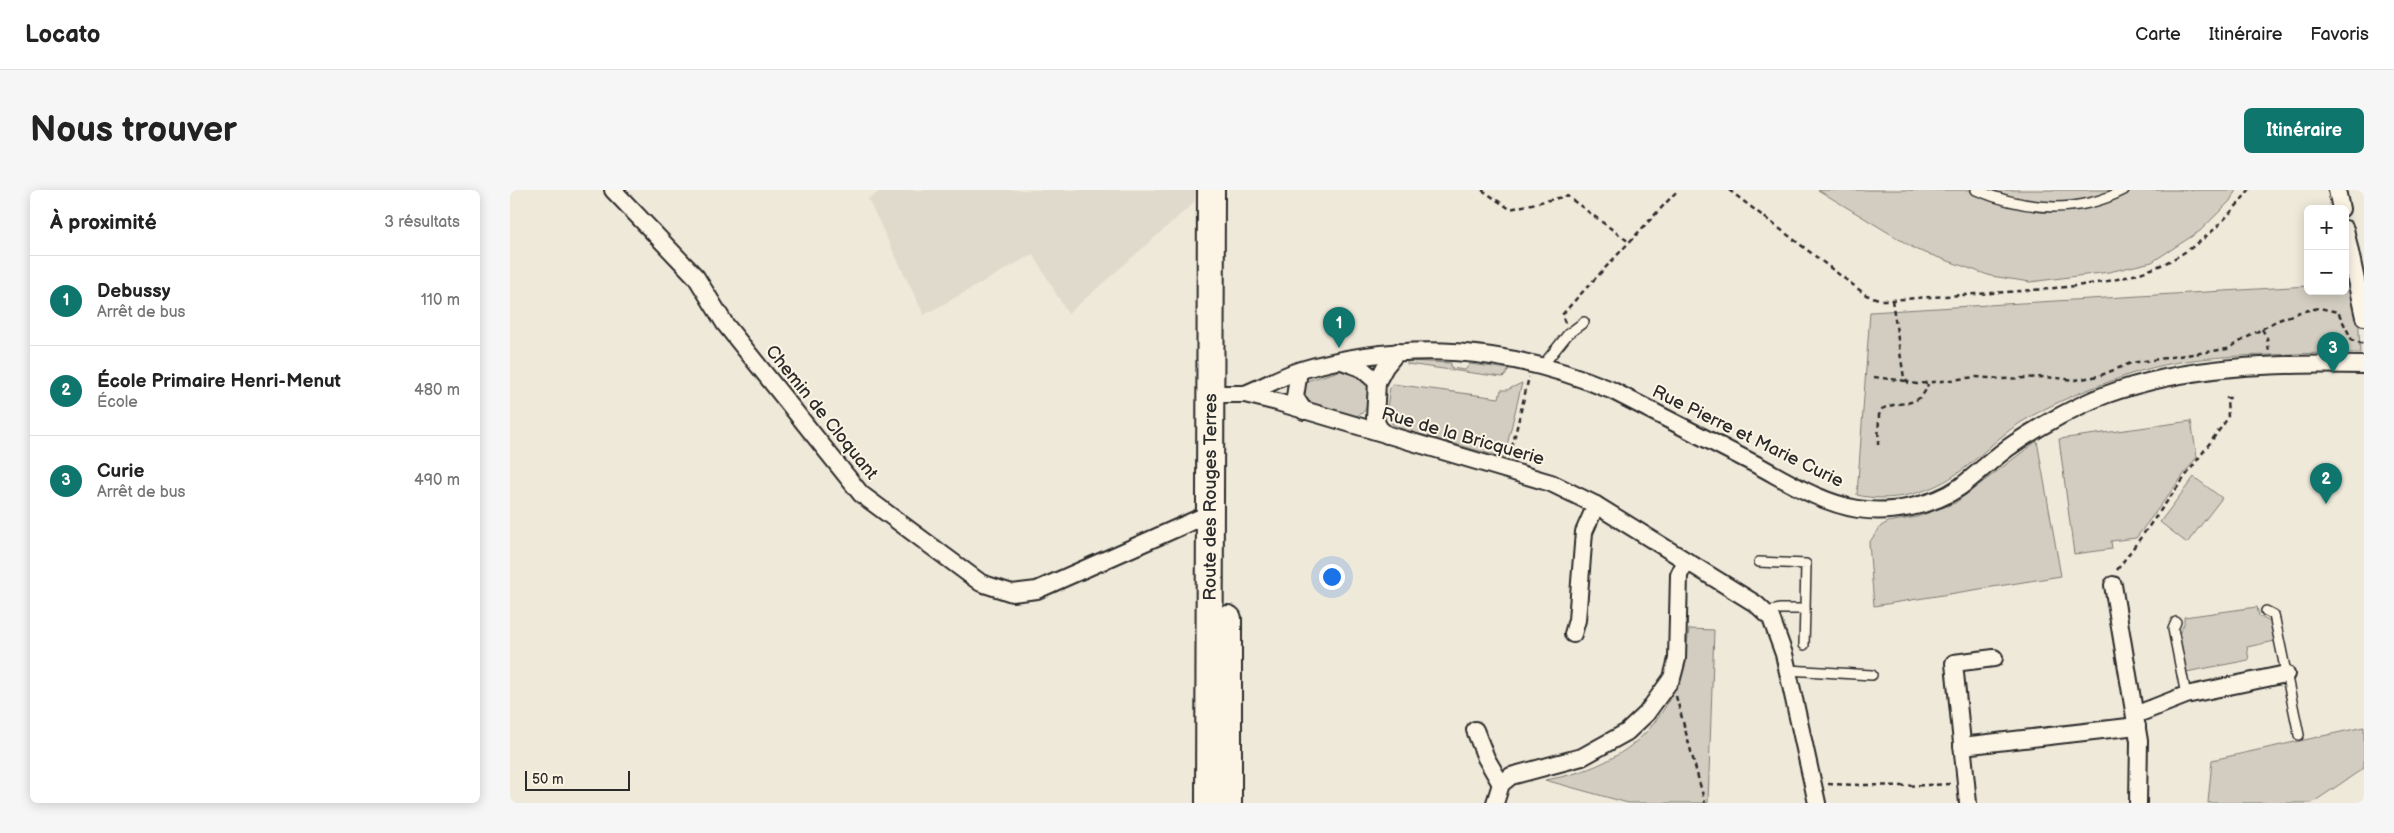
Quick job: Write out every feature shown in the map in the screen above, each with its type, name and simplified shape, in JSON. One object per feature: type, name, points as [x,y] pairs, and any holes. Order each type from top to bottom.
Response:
[{"type":"main road","name":"Route des Rouges Terres","points":[[1209,803],[1211,513],[1228,394],[1211,190]]},
{"type":"main road","name":"Route des Rouges Terres","points":[[1228,190],[1228,803]]},
{"type":"street","name":"Chemin de Cloquant","points":[[613,190],[696,277],[725,324],[861,494],[981,583],[1012,593],[1037,590],[1211,513]]},
{"type":"street","points":[[2337,190],[2340,205]]},
{"type":"street","points":[[2349,247],[2364,316]]},
{"type":"street","name":"Rue Pierre et Marie Curie","points":[[1228,394],[1299,371],[1340,361],[1397,352],[1484,354],[1538,364],[1611,390],[1815,495],[1859,509],[1880,510],[1919,505],[1938,499],[1959,488],[2013,444],[2033,431],[2102,396],[2172,375],[2270,366],[2364,365]]},
{"type":"street","points":[[1387,435],[1379,428],[1375,419],[1377,382],[1385,367],[1397,352]]},
{"type":"street","points":[[1340,361],[1361,368],[1377,382]]},
{"type":"street","points":[[1299,371],[1296,397],[1304,411]]},
{"type":"street","name":"Rue de la Bricquerie","points":[[1228,394],[1304,411],[1551,483],[1596,505],[1767,612]]},
{"type":"street","points":[[1349,424],[1366,415],[1376,403]]},
{"type":"street","points":[[1572,634],[1577,620],[1584,532],[1596,505]]},
{"type":"street","points":[[1494,803],[1501,784],[1511,776],[1582,757],[1627,732],[1646,714],[1672,678],[1677,659],[1679,643],[1679,575],[1686,561]]},
{"type":"street","points":[[2113,584],[2139,741],[2138,803]]},
{"type":"street","points":[[1767,612],[1788,670],[1817,803]]},
{"type":"street","points":[[1968,803],[1954,663],[1994,658]]},
{"type":"street","points":[[1962,746],[2136,721],[2186,695],[2286,674]]},
{"type":"street","points":[[1475,730],[1486,758],[1501,784]]},
{"type":"lane","points":[[1976,190],[2004,201],[2041,208],[2075,206],[2110,197],[2124,190]]},
{"type":"lane","points":[[1538,364],[1568,334],[1584,322]]},
{"type":"lane","points":[[1759,562],[1806,564],[1804,645]]},
{"type":"lane","points":[[1767,612],[1779,609],[1805,609]]},
{"type":"lane","points":[[2266,611],[2274,615],[2300,736]]},
{"type":"lane","points":[[2176,622],[2173,629],[2186,695]]},
{"type":"lane","points":[[1788,670],[1872,675]]},
{"type":"path","points":[[1482,190],[1510,209],[1567,196],[1629,242]]},
{"type":"path","points":[[1568,334],[1562,315],[1678,190]]},
{"type":"path","points":[[1729,190],[1866,295],[1882,300],[2090,285],[2139,275],[2172,260],[2200,242],[2228,217],[2249,190]]},
{"type":"path","points":[[1892,300],[1904,378],[1907,381]]},
{"type":"path","points":[[1874,377],[1917,384],[1928,384],[1953,378],[1976,377],[2003,379],[2046,377],[2075,380],[2099,376],[2131,363],[2227,349],[2262,329],[2300,312],[2319,308],[2338,312],[2352,340],[2364,344]]},
{"type":"path","points":[[2262,329],[2269,347],[2270,366]]},
{"type":"path","points":[[1507,470],[1538,364]]},
{"type":"path","points":[[1878,445],[1879,415],[1882,409],[1914,402],[1926,391],[1928,384]]},
{"type":"path","points":[[2113,584],[2115,574],[2130,550],[2200,459],[2228,418],[2227,398],[2232,398]]},
{"type":"path","points":[[1672,678],[1705,803]]},
{"type":"path","points":[[1814,784],[1900,786],[1966,783]]},
{"type":"shaded area","points":[[882,190],[1196,190],[1195,201],[1187,209],[1068,314],[1033,254],[924,315],[868,199]]},
{"type":"shaded area","points":[[1818,190],[2236,190],[2230,201],[2200,231],[2152,262],[2109,272],[2030,282],[1991,276],[1917,250]]},
{"type":"shaded area","points":[[2357,283],[2360,353],[2217,357],[2148,369],[2088,390],[2033,415],[2003,435],[1955,475],[1933,487],[1920,492],[1895,497],[1882,498],[1857,495],[1870,312],[2304,286],[2304,295],[2349,295],[2349,284]]},
{"type":"shaded area","points":[[1407,361],[1451,363],[1451,368],[1465,370],[1470,364],[1509,369],[1505,376],[1502,377],[1407,364]]},
{"type":"shaded area","points":[[1346,369],[1369,379],[1367,406],[1360,415],[1345,416],[1334,413],[1314,406],[1303,398],[1303,384],[1306,381]]},
{"type":"shaded area","points":[[1522,383],[1504,458],[1399,428],[1392,424],[1386,414],[1390,387],[1393,384],[1499,398],[1501,390],[1507,390]]},
{"type":"shaded area","points":[[2191,421],[2197,457],[2136,538],[2111,541],[2112,549],[2074,554],[2059,439]]},
{"type":"shaded area","points":[[2037,441],[2061,576],[1874,606],[1869,543],[1881,526],[1888,522],[1917,517],[1955,503]]},
{"type":"shaded area","points":[[2194,477],[2222,498],[2187,543],[2160,522]]},
{"type":"shaded area","points":[[2257,607],[2259,616],[2272,623],[2275,641],[2247,647],[2249,660],[2186,672],[2179,634],[2184,624],[2184,617]]},
{"type":"shaded area","points":[[1689,629],[1714,630],[1708,803],[1628,803],[1545,780],[1576,773],[1603,763],[1626,749],[1646,732],[1662,711],[1675,687],[1684,660]]},
{"type":"shaded area","points":[[2364,727],[2364,768],[2312,803],[2208,803],[2212,760]]},
{"type":"place","name":"Debussy","points":[[1339,348]]},
{"type":"place","name":"Curie","points":[[2333,373]]},
{"type":"place","name":"École Primaire Henri-Menut","points":[[2326,504]]}]
